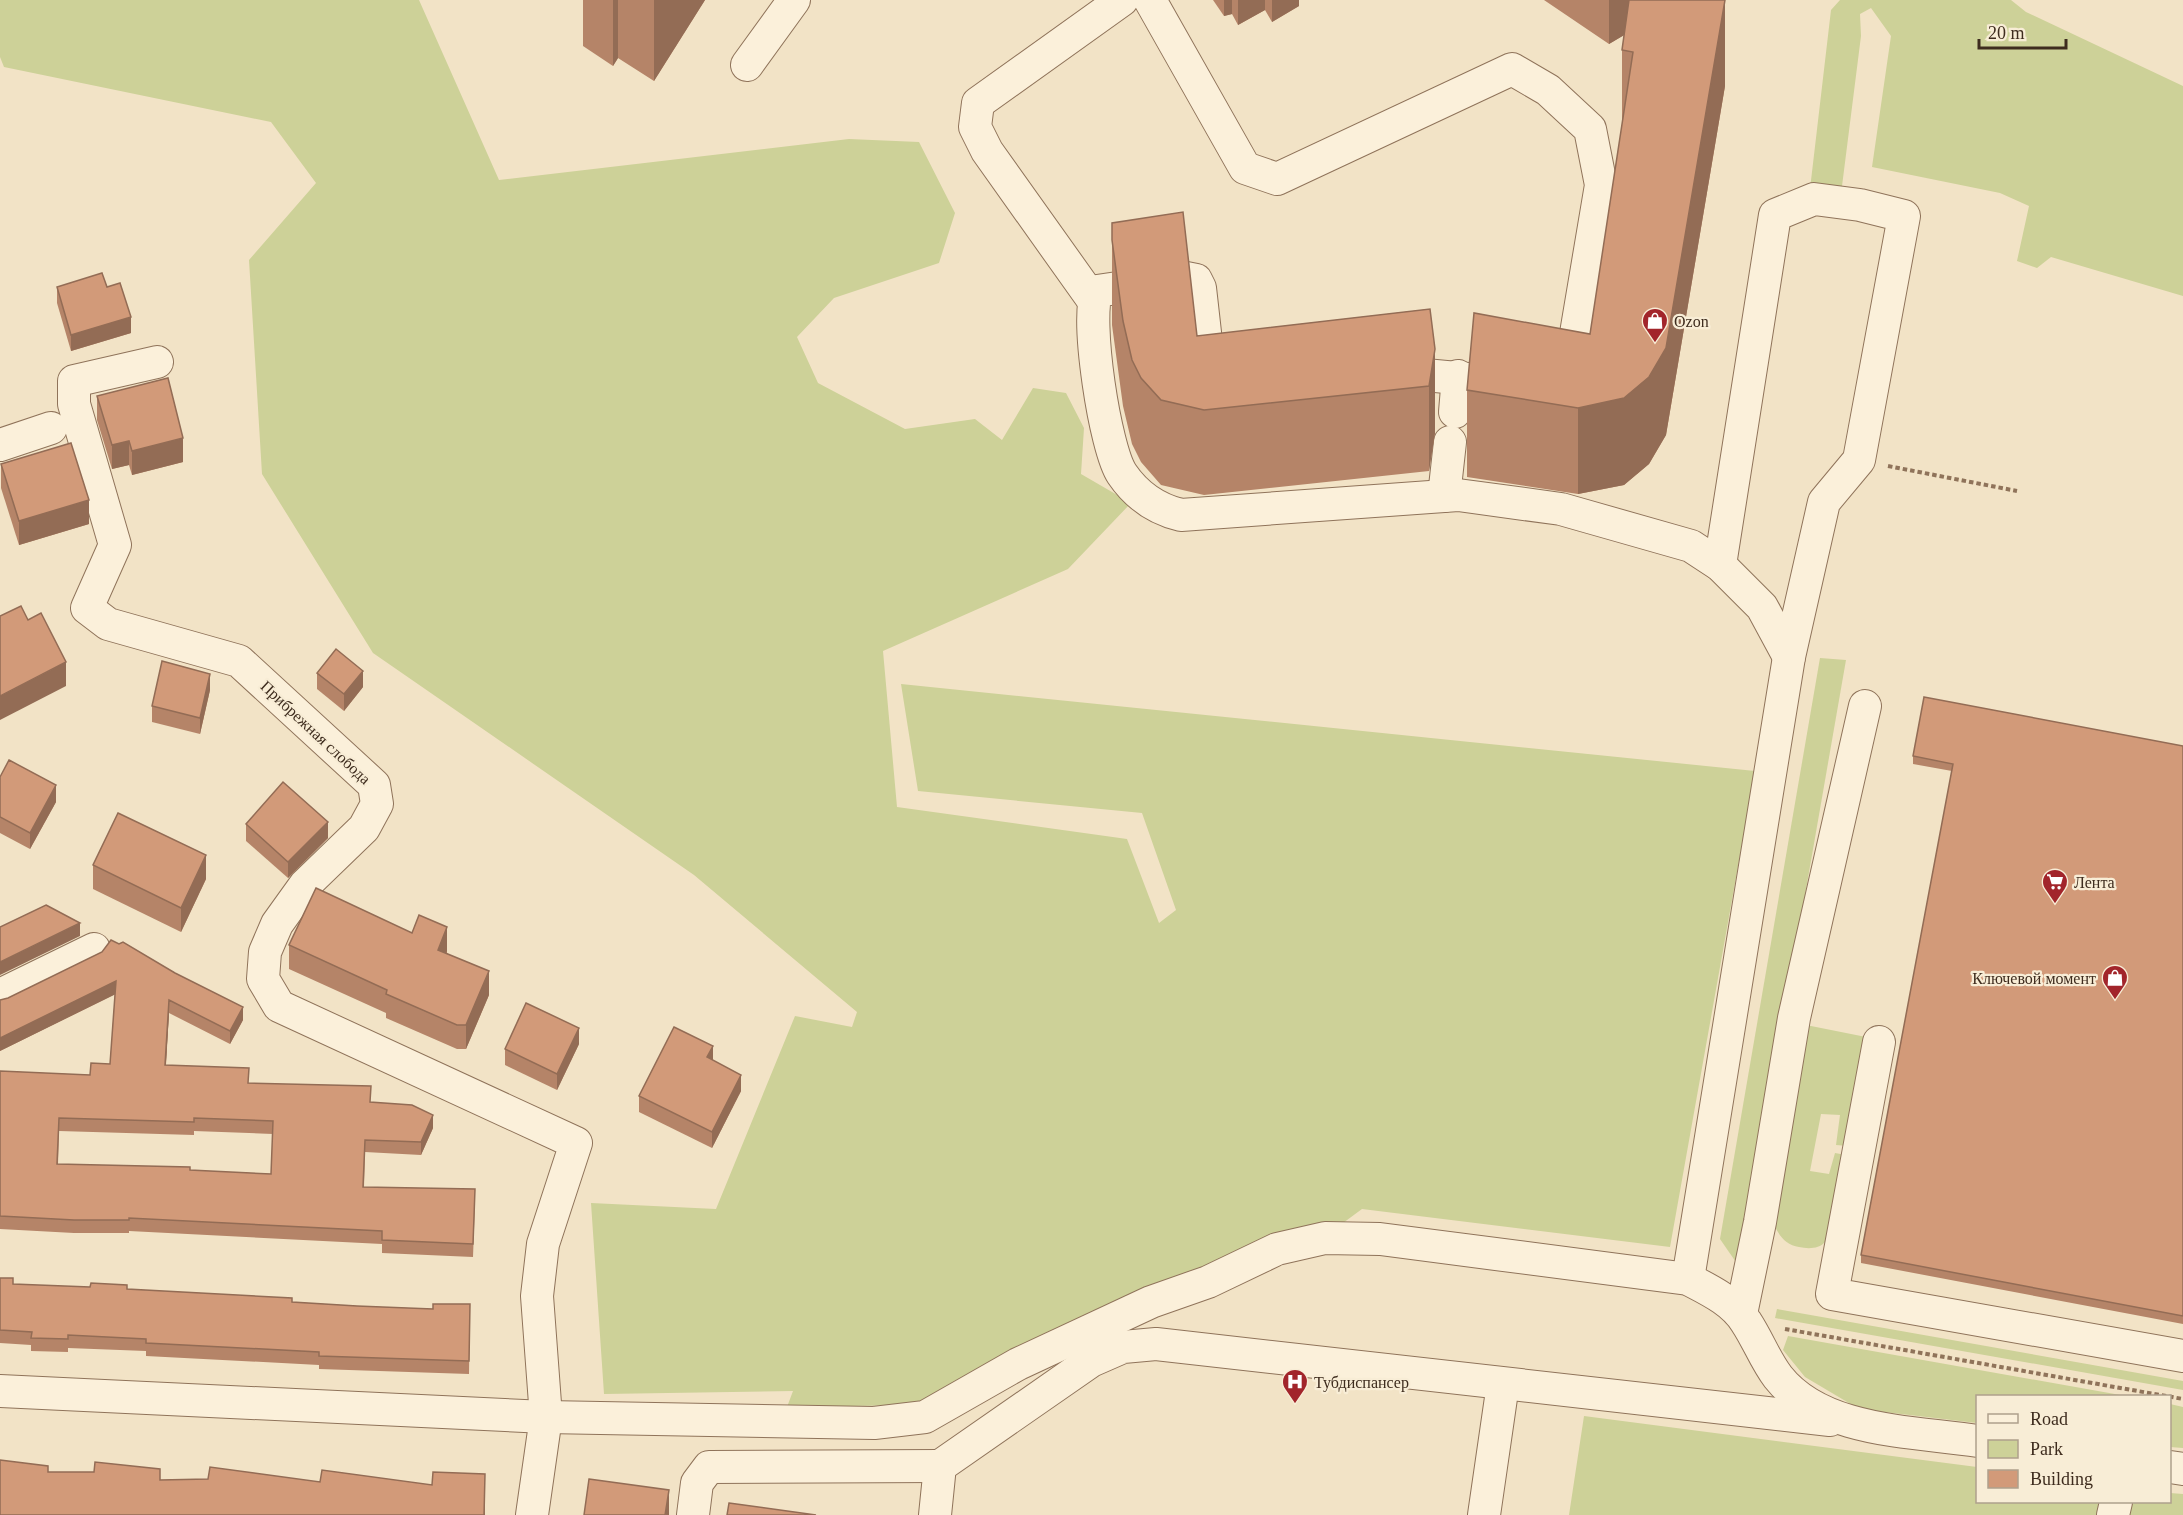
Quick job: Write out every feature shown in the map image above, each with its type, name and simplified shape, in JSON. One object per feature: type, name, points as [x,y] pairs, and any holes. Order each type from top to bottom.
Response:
[{"type":"street","points":[[747,65],[794,0]]},
{"type":"street","points":[[1093,300],[987,151],[975,127],[978,103],[1122,0]]},
{"type":"street","points":[[1150,0],[1245,168],[1277,179],[1512,69],[1548,90],[1590,129],[1601,185],[1564,392],[1458,376],[1425,375],[1369,382]]},
{"type":"street","points":[[1688,1280],[1789,657],[1824,502],[1859,460],[1904,216],[1860,205],[1814,199],[1775,215],[1720,565]]},
{"type":"street","points":[[1233,399],[1213,399],[1200,288],[1196,280],[1186,278],[1097,291],[1093,300],[1100,392],[1109,439],[1121,472],[1138,493],[1160,510],[1181,515],[1458,495],[1561,509],[1653,533],[1691,546],[1720,565],[1762,607],[1789,657]]},
{"type":"street","name":"Прибрежная слобода","points":[[157,362],[74,381],[74,404],[116,545],[87,608],[108,624],[239,661],[374,785],[377,804],[364,828],[305,885],[277,924],[265,952],[263,979],[279,1006],[576,1143],[543,1244],[537,1296],[546,1417]]},
{"type":"street","points":[[1444,496],[1458,376]]},
{"type":"street","points":[[0,445],[51,428]]},
{"type":"street","points":[[1744,1318],[1794,1018],[1865,706]]},
{"type":"street","points":[[0,994],[94,949]]},
{"type":"street","points":[[1879,1042],[1832,1294],[2183,1356]]},
{"type":"street","points":[[0,1391],[546,1417],[874,1423],[925,1418],[1018,1364],[1151,1302],[1208,1282],[1277,1249],[1326,1238],[1380,1239],[1688,1280],[1717,1293],[1744,1318],[1779,1379],[1808,1404],[1846,1422]]},
{"type":"street","points":[[693,1515],[697,1483],[709,1467],[940,1466],[1091,1361],[1123,1347],[1156,1344],[1846,1422],[1976,1441]]},
{"type":"street","points":[[1484,1515],[1503,1384]]},
{"type":"street","points":[[532,1515],[546,1417]]},
{"type":"street","points":[[935,1515],[940,1466]]},
{"type":"path","points":[[1859,460],[2017,491]]},
{"type":"path","points":[[1744,1318],[2161,1395]]},
{"type":"green space","points":[[0,0],[419,0],[499,180],[849,139],[919,142],[955,213],[939,263],[834,298],[797,337],[818,383],[905,429],[975,419],[1002,440],[1033,388],[1066,393],[1084,428],[1081,474],[1131,503],[1068,569],[883,651],[897,807],[1127,839],[1159,923],[1176,910],[1142,813],[918,791],[901,684],[1755,771],[1670,1247],[1362,1209],[1343,1223],[913,1405],[787,1407],[793,1391],[604,1394],[591,1203],[716,1209],[795,1016],[852,1027],[857,1012],[694,875],[373,653],[262,474],[249,260],[316,183],[271,122],[4,67],[0,57]]},
{"type":"green space","points":[[1840,0],[2011,0],[2026,12],[2183,86],[2183,296],[2051,257],[2037,268],[2017,261],[2029,206],[2000,193],[1872,167],[1891,36],[1871,8],[1860,14],[1861,36],[1841,194],[1810,189],[1831,10]]},
{"type":"green space","points":[[1820,658],[1846,660],[1740,1268],[1720,1239]]},
{"type":"green space","points":[[1806,1025],[1866,1037],[1848,1146],[1836,1145],[1840,1115],[1821,1114],[1810,1171],[1829,1174],[1835,1153],[1846,1155],[1833,1225],[1823,1244],[1817,1247],[1802,1248],[1793,1246],[1783,1239],[1774,1225],[1771,1214]]},
{"type":"green space","points":[[1777,1309],[2183,1381],[2183,1390],[1775,1318]]},
{"type":"green space","points":[[1788,1336],[2120,1395],[1976,1395],[1976,1423],[1859,1409],[1805,1377],[1783,1350]]},
{"type":"green space","points":[[2171,1404],[2183,1407],[2183,1448],[2171,1447]]},
{"type":"green space","points":[[1584,1416],[1976,1467],[1976,1503],[2171,1503],[2171,1493],[2183,1494],[2183,1515],[1569,1515]]},
{"type":"building","points":[[1629,0],[1725,0],[1666,348],[1649,377],[1624,398],[1578,408],[1467,390],[1474,313],[1590,334],[1633,52],[1622,50]]},
{"type":"building","points":[[1183,212],[1197,336],[1430,309],[1435,349],[1429,386],[1204,410],[1161,400],[1141,378],[1132,360],[1123,321],[1112,240],[1112,223]]},
{"type":"building","points":[[102,273],[107,287],[120,283],[131,317],[71,335],[57,287]]},
{"type":"building","points":[[168,378],[183,438],[132,451],[129,441],[112,445],[97,396]]},
{"type":"building","points":[[71,443],[89,500],[19,521],[1,464]]},
{"type":"building","points":[[21,606],[28,620],[41,613],[66,662],[0,696],[0,616]]},
{"type":"building","points":[[336,649],[363,671],[344,694],[317,673]]},
{"type":"building","points":[[162,661],[210,674],[200,718],[152,706]]},
{"type":"building","name":"Лента","points":[[1924,697],[2183,746],[2183,1316],[1861,1255],[1953,764],[1913,756]]},
{"type":"building","points":[[9,760],[56,785],[30,833],[0,817],[0,777]]},
{"type":"building","points":[[283,782],[328,822],[288,862],[246,824]]},
{"type":"building","points":[[118,813],[206,855],[181,908],[93,865]]},
{"type":"building","points":[[316,888],[412,933],[419,915],[447,927],[438,950],[489,971],[466,1025],[457,1025],[386,994],[387,990],[289,945]]},
{"type":"building","points":[[46,905],[80,923],[0,962],[0,927]]},
{"type":"building","points":[[111,940],[119,944],[123,942],[175,973],[243,1007],[230,1031],[169,1000],[165,1065],[249,1068],[248,1083],[371,1086],[370,1102],[412,1105],[433,1115],[421,1142],[365,1140],[363,1187],[475,1189],[473,1244],[382,1240],[382,1231],[129,1218],[129,1220],[74,1220],[0,1216],[0,1071],[90,1075],[91,1063],[110,1064],[116,981],[0,1038],[0,1000],[102,952]],"holes":[[[59,1118],[194,1122],[194,1118],[273,1121],[271,1174],[190,1170],[190,1167],[57,1164]]]},
{"type":"building","points":[[526,1003],[579,1028],[557,1074],[505,1049]]},
{"type":"building","points":[[674,1027],[713,1046],[707,1057],[741,1075],[712,1132],[639,1096]]},
{"type":"building","points":[[0,1278],[13,1278],[13,1284],[90,1287],[91,1283],[127,1285],[127,1289],[292,1298],[292,1302],[357,1306],[433,1309],[433,1304],[470,1304],[469,1361],[319,1356],[319,1352],[146,1343],[146,1339],[68,1335],[68,1339],[31,1338],[32,1332],[0,1330]]},
{"type":"building","points":[[0,1460],[48,1466],[48,1472],[94,1472],[95,1462],[160,1469],[160,1480],[208,1479],[210,1467],[320,1482],[322,1470],[432,1485],[433,1472],[485,1474],[484,1515],[0,1515]]},
{"type":"building","points":[[589,1479],[669,1490],[665,1515],[584,1515]]},
{"type":"building","points":[[729,1503],[816,1515],[727,1515]]},
{"type":"place","name":"Ozon","points":[[1655,344]]},
{"type":"place","name":"Лента","points":[[2055,905]]},
{"type":"place","name":"Ключевой момент","points":[[2115,1001]]},
{"type":"place","name":"Тубдиспансер","points":[[1295,1405]]}]
